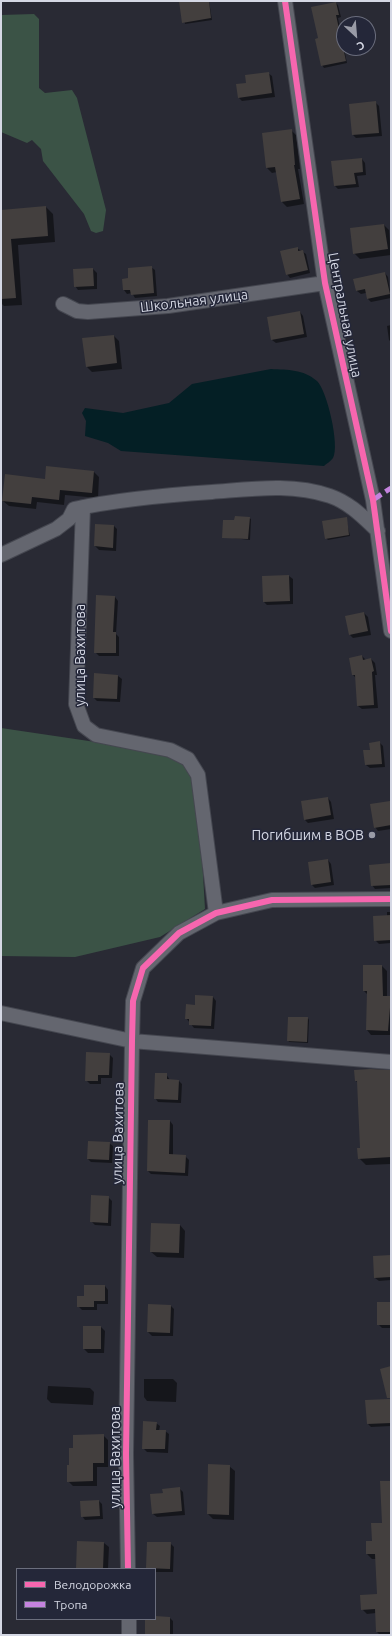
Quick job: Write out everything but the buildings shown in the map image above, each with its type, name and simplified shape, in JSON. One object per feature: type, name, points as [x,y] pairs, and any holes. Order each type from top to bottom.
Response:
[{"type":"street","name":"Центральная улица","points":[[285,1],[325,283],[373,500],[391,631]]},
{"type":"street","name":"Школьная улица","points":[[63,304],[77,311],[88,312],[168,306],[325,283]]},
{"type":"street","points":[[1,555],[56,529],[69,519],[74,509],[171,495],[265,488],[298,488],[330,496],[349,505],[378,531]]},
{"type":"street","points":[[349,505],[373,500]]},
{"type":"street","name":"улица Вахитова","points":[[83,507],[76,704],[84,726],[96,735],[170,750],[188,759],[198,775],[216,913]]},
{"type":"street","name":"улица Вахитова","points":[[128,1568],[126,1454],[133,1001],[143,968],[179,933],[216,913],[272,900],[391,899]]},
{"type":"street","points":[[1,1013],[132,1041],[391,1062]]},
{"type":"street","points":[[129,1620],[129,1635]]},
{"type":"shaded area","points":[[34,14],[39,19],[39,88],[45,93],[72,90],[77,98],[106,210],[103,231],[96,233],[91,231],[84,214],[43,161],[41,149],[32,140],[27,143],[1,132],[1,15]]},
{"type":"shaded area","points":[[271,369],[301,372],[312,377],[321,386],[331,418],[335,442],[335,452],[333,458],[324,466],[121,451],[108,443],[85,436],[86,421],[82,413],[85,408],[123,413],[169,403],[192,384]]},
{"type":"shaded area","points":[[1,728],[163,752],[184,763],[193,776],[201,840],[205,909],[160,937],[75,957],[1,956]]},
{"type":"marked path","points":[[373,500],[391,488]]},
{"type":"cycle path","points":[[285,1],[325,283],[373,500],[391,631]]},
{"type":"cycle path","points":[[128,1568],[126,1454],[133,1001],[143,968],[179,933],[216,913],[272,900],[391,899]]},
{"type":"place","name":"Погибшим в ВОВ","points":[[372,835]]}]
